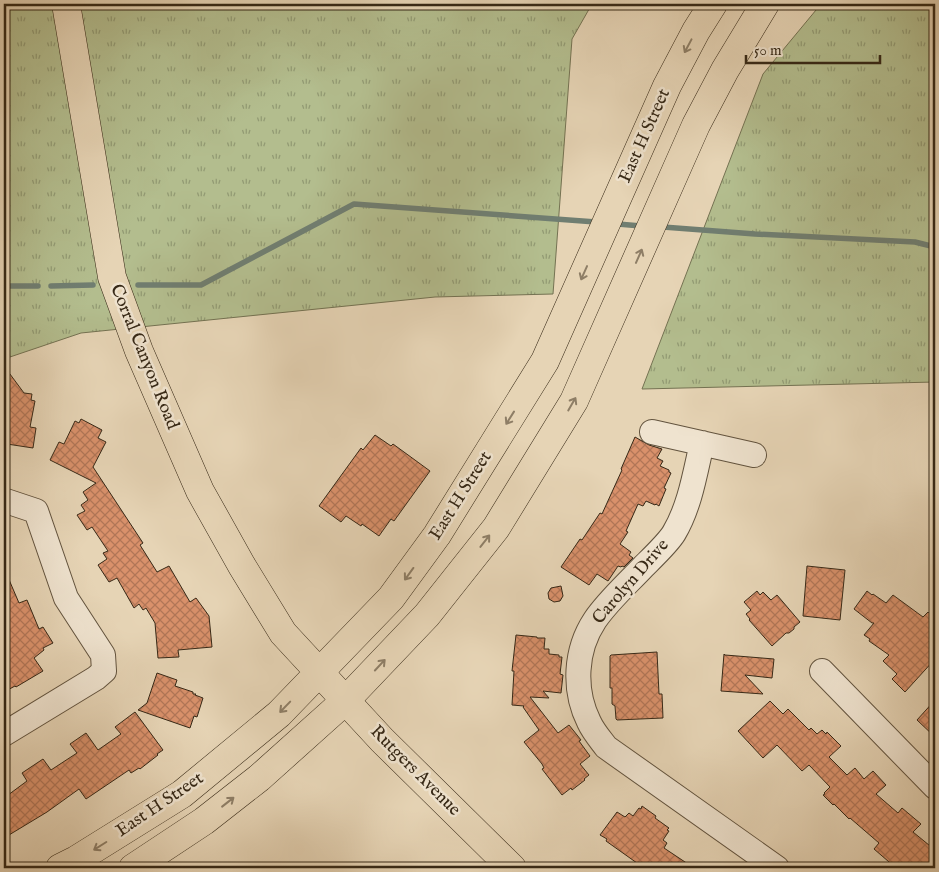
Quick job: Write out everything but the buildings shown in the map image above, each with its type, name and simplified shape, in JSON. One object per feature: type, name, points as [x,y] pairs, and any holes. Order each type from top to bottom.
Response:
[{"type":"main road","name":"Corral Canyon Road","points":[[66,4],[112,277],[139,352],[200,491],[223,533],[283,633],[320,673]]},
{"type":"main road","name":"East H Street","points":[[60,868],[182,794],[279,714],[391,598],[438,535],[545,361],[667,86],[696,31],[713,4]]},
{"type":"main road","name":"East H Street","points":[[133,868],[204,821],[259,778],[346,700],[427,615],[496,528],[574,401],[696,125],[725,70],[766,4]]},
{"type":"main road","name":"Rutgers Avenue","points":[[320,673],[382,740],[512,868]]},
{"type":"street","points":[[652,432],[754,455]]},
{"type":"street","name":"Carolyn Drive","points":[[702,443],[687,505],[673,534],[603,610],[587,634],[579,661],[579,691],[588,721],[606,746],[777,868]]},
{"type":"street","points":[[4,501],[6,500],[36,511],[66,598],[103,655],[104,671],[96,678],[4,734]]},
{"type":"street","points":[[822,671],[935,787]]},
{"type":"green space","points":[[4,4],[592,4],[572,39],[553,294],[435,297],[81,333],[4,359]]},
{"type":"green space","points":[[821,4],[935,4],[935,382],[642,389],[763,74]]},
{"type":"waterway","points":[[138,285],[201,285],[354,204],[596,222]]},
{"type":"waterway","points":[[618,224],[641,226]]},
{"type":"waterway","points":[[663,227],[755,234],[915,242],[935,247]]},
{"type":"waterway","points":[[51,286],[93,285]]},
{"type":"waterway","points":[[4,286],[38,286]]}]
